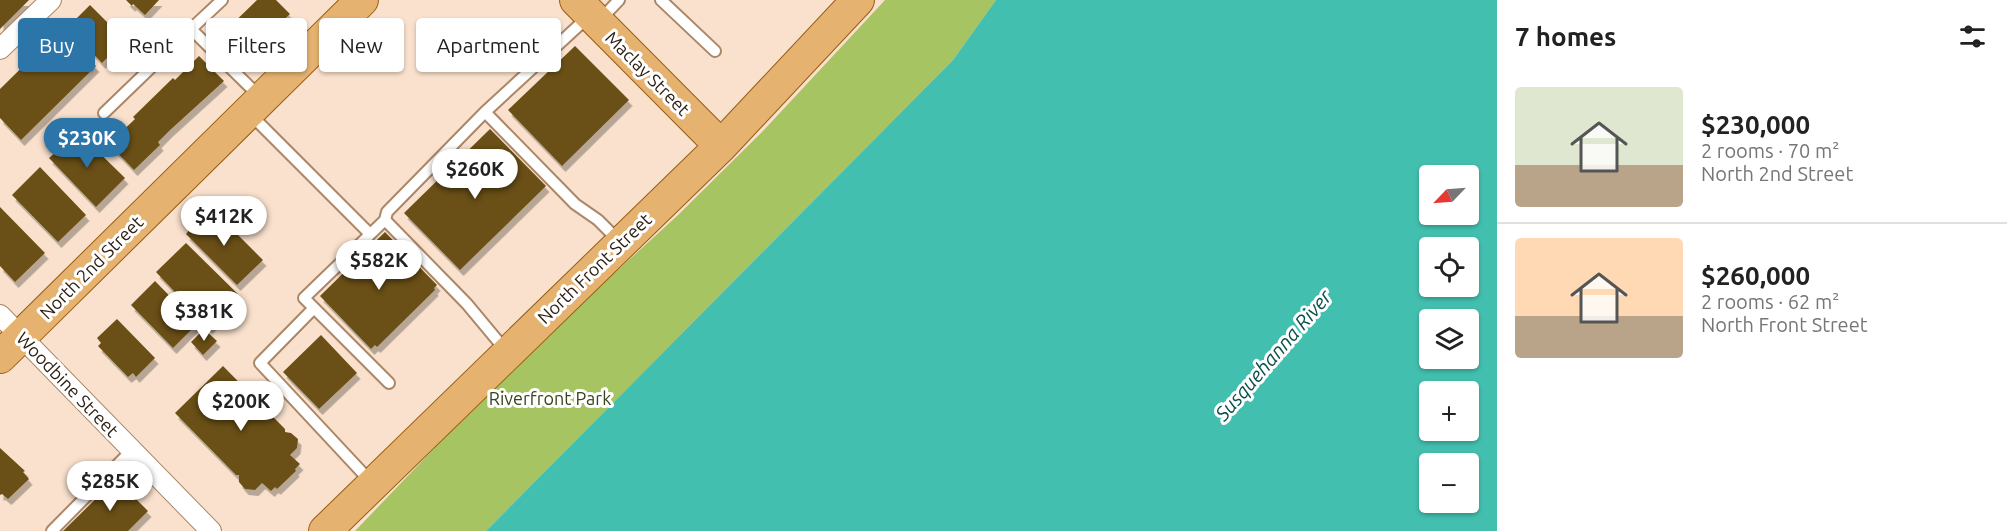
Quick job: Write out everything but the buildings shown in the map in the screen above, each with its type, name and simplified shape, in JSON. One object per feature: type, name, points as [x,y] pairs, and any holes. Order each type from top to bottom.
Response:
[{"type":"main road","name":"North 2nd Street","points":[[7,336],[255,105],[362,0]]},
{"type":"main road","name":"North Front Street","points":[[325,531],[721,146],[858,0]]},
{"type":"main road","name":"Maclay Street","points":[[596,9],[721,146]]},
{"type":"street","points":[[0,49],[51,0]]},
{"type":"street","name":"Woodbine Street","points":[[7,336],[132,450],[212,531]]},
{"type":"lane","points":[[194,26],[222,0]]},
{"type":"lane","points":[[661,0],[715,51]]},
{"type":"lane","points":[[389,383],[304,298],[385,220],[387,212],[485,112],[596,9]]},
{"type":"lane","points":[[194,33],[370,234]]},
{"type":"lane","points":[[104,113],[146,72]]},
{"type":"lane","points":[[485,112],[575,204],[598,220],[621,243]]},
{"type":"lane","points":[[385,220],[467,304],[508,353]]},
{"type":"lane","points":[[314,308],[260,363],[373,484]]},
{"type":"lane","points":[[52,531],[132,450]]},
{"type":"green space","name":"Riverfront Park","points":[[885,0],[996,0],[953,60],[486,531],[355,531],[516,363],[677,216],[763,131]]},
{"type":"water","name":"Susquehanna River","points":[[996,0],[1497,0],[1497,531],[486,531],[953,60]]}]
